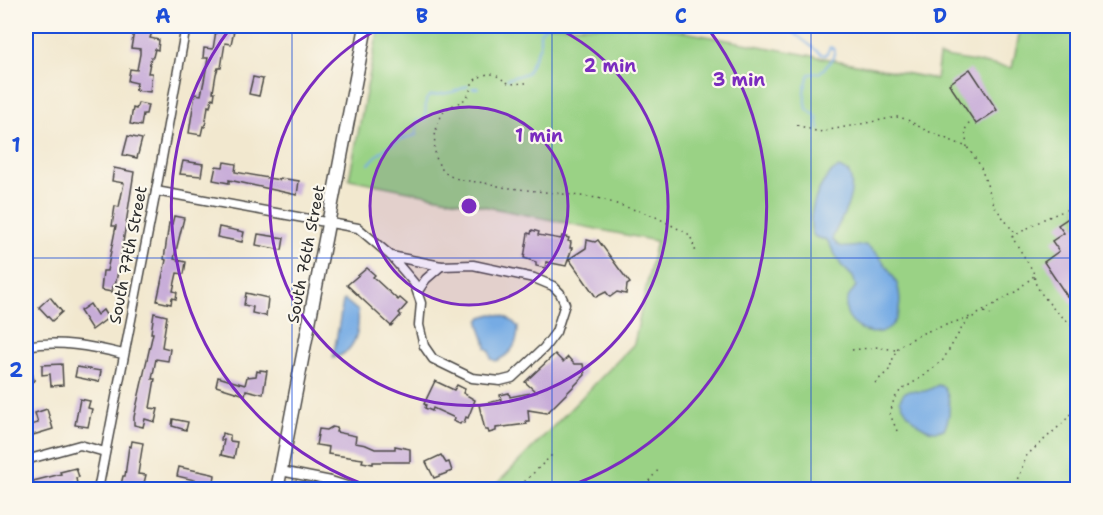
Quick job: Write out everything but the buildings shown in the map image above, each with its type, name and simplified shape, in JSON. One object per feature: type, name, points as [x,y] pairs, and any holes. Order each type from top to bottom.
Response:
[{"type":"main road","name":"South 76th Street","points":[[277,489],[366,26]]},
{"type":"street","name":"South 77th Street","points":[[98,489],[186,26]]},
{"type":"street","points":[[156,191],[358,228],[391,256],[414,283],[421,303],[419,325],[424,346],[433,359],[472,378],[500,381],[512,378],[544,348],[556,332],[565,304],[560,293],[553,286],[534,278],[473,265],[441,266],[391,256]]},
{"type":"street","points":[[418,291],[426,279],[441,266]]},
{"type":"street","points":[[26,346],[46,342],[86,345],[123,354]]},
{"type":"street","points":[[26,460],[80,445],[105,452]]},
{"type":"street","points":[[281,471],[360,489]]},
{"type":"street","points":[[390,489],[408,489]]},
{"type":"path","points":[[526,82],[510,84],[500,76],[489,74],[473,81],[468,96],[448,108],[439,122],[434,144],[438,160],[446,173],[453,178],[490,183],[501,187],[598,198],[654,216],[690,235],[697,255]]},
{"type":"path","points":[[797,125],[819,132],[897,117],[967,147]]},
{"type":"path","points":[[970,119],[965,130],[967,147],[980,165],[995,207],[1016,235]]},
{"type":"path","points":[[1077,205],[1044,219],[1012,237],[1035,275],[1036,285],[1047,302],[1077,331]]},
{"type":"path","points":[[852,350],[878,347],[896,350],[925,332],[982,311],[1015,292],[1035,275]]},
{"type":"path","points":[[982,311],[994,316]]},
{"type":"path","points":[[897,431],[890,414],[894,399],[900,391],[943,360],[971,316]]},
{"type":"path","points":[[875,383],[890,370],[896,350]]},
{"type":"path","points":[[1013,489],[1027,455],[1064,422],[1077,404]]},
{"type":"path","points":[[516,489],[552,454]]},
{"type":"path","points":[[641,489],[659,469]]},
{"type":"green space","points":[[379,26],[653,26],[936,79],[939,56],[1012,68],[1021,26],[1077,26],[1077,489],[492,489],[634,344],[656,241],[349,179]]},
{"type":"water","points":[[839,168],[849,173],[851,189],[847,206],[833,240],[844,247],[865,245],[869,248],[887,267],[899,291],[897,316],[888,329],[880,332],[863,330],[849,318],[846,304],[856,286],[853,277],[841,265],[827,240],[815,237],[812,230],[812,210],[815,199],[826,179]]},
{"type":"water","points":[[345,300],[358,311],[357,333],[351,346],[333,358],[343,301]]},
{"type":"water","points":[[492,314],[512,321],[518,327],[513,348],[496,361],[491,359],[490,351],[486,348],[479,321],[482,317]]},
{"type":"water","points":[[938,385],[944,387],[946,392],[949,414],[944,429],[937,431],[924,428],[912,419],[900,400],[905,392],[925,391]]},
{"type":"waterway","points":[[507,79],[527,73],[540,45],[540,32],[547,26]]},
{"type":"waterway","points":[[785,26],[821,54],[826,55],[830,47],[834,49],[832,60],[828,65],[819,73],[809,74],[804,91],[807,109],[817,117],[819,129]]},
{"type":"waterway","points":[[369,164],[390,145],[416,135],[417,121],[425,120],[426,100],[429,96],[453,92],[468,86]]},
{"type":"waterway","points":[[472,88],[478,88]]}]
